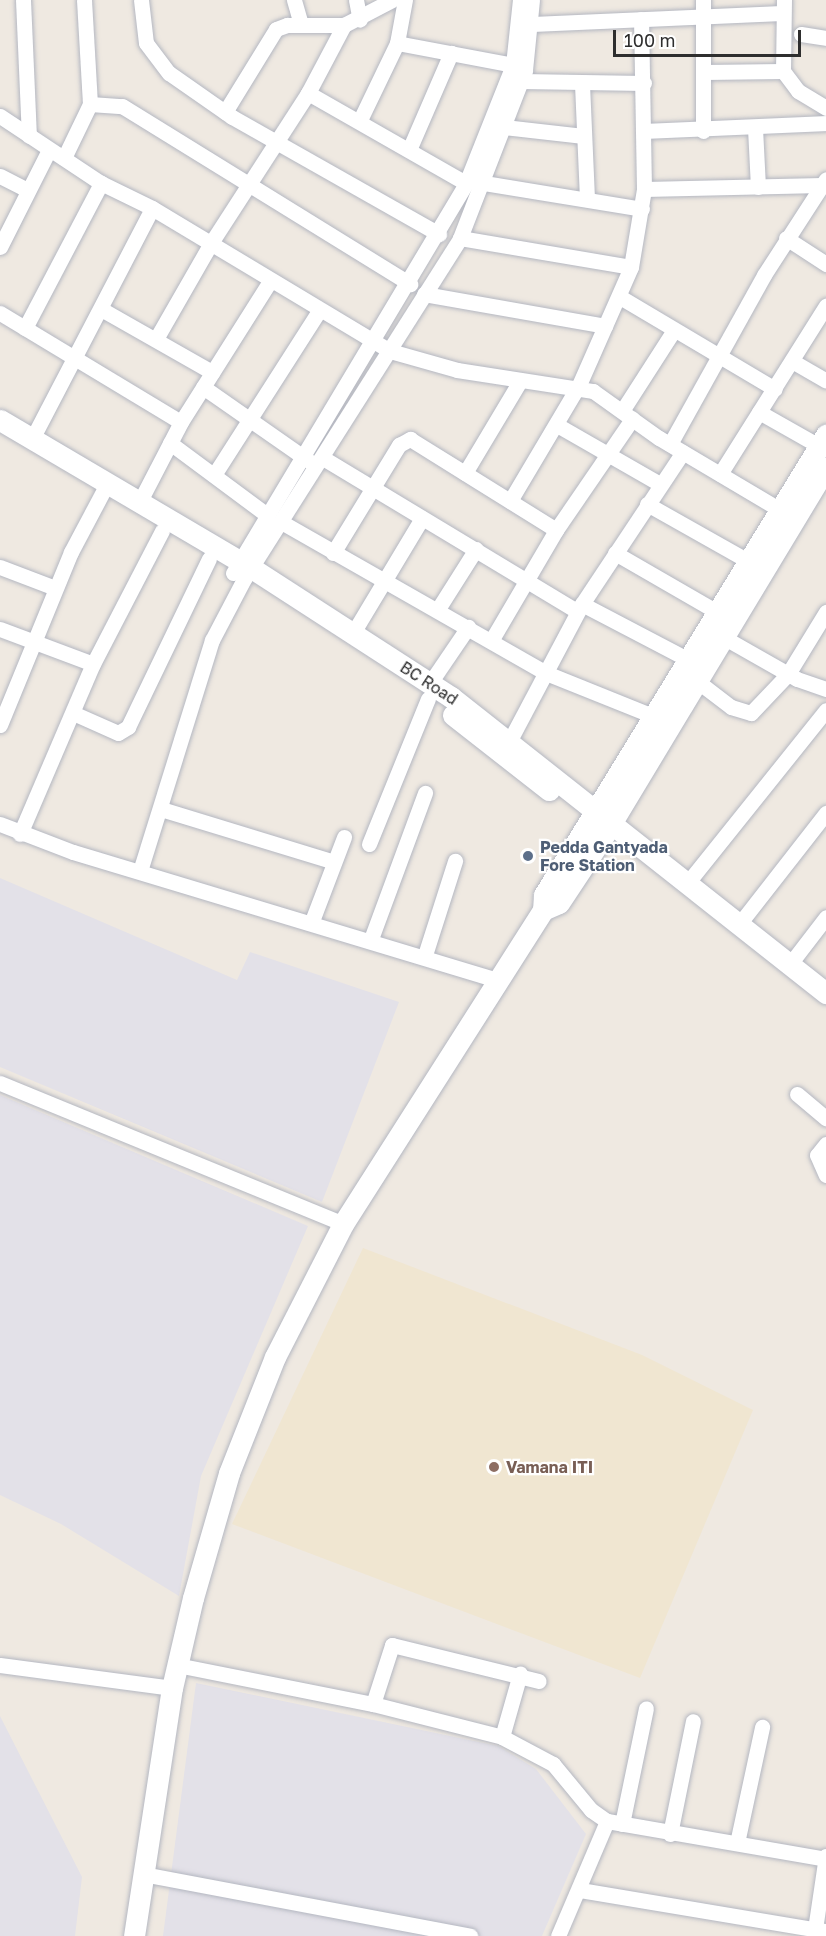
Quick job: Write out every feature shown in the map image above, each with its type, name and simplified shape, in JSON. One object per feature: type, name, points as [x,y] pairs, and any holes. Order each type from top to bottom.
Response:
[{"type":"street","points":[[23,0],[29,136]]},
{"type":"street","points":[[64,158],[90,104],[84,0]]},
{"type":"street","points":[[141,0],[146,43],[154,57],[169,73],[225,112],[439,234]]},
{"type":"street","points":[[294,0],[301,25]]},
{"type":"street","points":[[356,0],[360,20]]},
{"type":"street","points":[[225,112],[276,29],[301,25],[344,25],[360,20],[392,0]]},
{"type":"street","points":[[360,120],[397,43],[405,0]]},
{"type":"street","points":[[140,872],[161,809],[198,676],[242,571],[267,515],[370,341],[410,284],[466,183],[513,65],[520,0]]},
{"type":"street","points":[[242,571],[283,522],[460,238],[484,183],[521,81],[532,24],[532,0]]},
{"type":"street","points":[[703,0],[705,72],[703,130]]},
{"type":"street","points":[[532,24],[704,17],[783,6],[783,71],[798,91],[826,108]]},
{"type":"street","points":[[510,501],[579,385],[620,297],[631,267],[644,189],[645,131],[641,19]]},
{"type":"street","points":[[156,339],[211,243],[250,187],[308,93],[344,25]]},
{"type":"street","points":[[801,34],[826,38]]},
{"type":"street","points":[[397,43],[513,65]]},
{"type":"street","points":[[409,150],[451,53]]},
{"type":"street","points":[[705,72],[783,71]]},
{"type":"street","points":[[521,81],[582,84],[644,83]]},
{"type":"street","points":[[582,84],[587,197]]},
{"type":"street","points":[[308,93],[360,120],[466,183]]},
{"type":"street","points":[[90,104],[122,106],[410,284]]},
{"type":"street","points":[[0,116],[101,183],[152,208],[370,341],[420,362],[520,381],[579,385],[670,444],[788,514]]},
{"type":"street","points":[[645,131],[755,128],[826,123]]},
{"type":"street","points":[[504,127],[583,136]]},
{"type":"street","points":[[755,128],[758,186]]},
{"type":"street","points":[[0,245],[50,150]]},
{"type":"street","points":[[0,176],[27,190]]},
{"type":"street","points":[[644,189],[824,182]]},
{"type":"street","points":[[670,444],[721,358],[786,238],[824,182]]},
{"type":"street","points":[[25,328],[101,183]]},
{"type":"street","points":[[484,183],[587,197],[642,209]]},
{"type":"street","points":[[32,439],[152,208]]},
{"type":"street","points":[[460,238],[631,267]]},
{"type":"street","points":[[786,238],[826,264]]},
{"type":"street","points":[[140,503],[181,422],[270,281]]},
{"type":"street","points":[[424,294],[605,326]]},
{"type":"street","points":[[620,297],[775,389]]},
{"type":"street","points":[[101,309],[212,372]]},
{"type":"street","points":[[720,474],[825,309]]},
{"type":"street","points":[[214,475],[253,419],[319,311]]},
{"type":"street","points":[[0,313],[181,422]]},
{"type":"street","points":[[491,641],[525,579],[607,455],[674,330]]},
{"type":"street","points":[[792,362],[826,381]]},
{"type":"street","points":[[465,473],[520,381]]},
{"type":"street","points":[[203,387],[303,455],[372,489],[525,579],[689,660]]},
{"type":"street","points":[[601,822],[697,681],[788,514],[823,441],[759,411]]},
{"type":"street","name":"BC Road","points":[[0,420],[105,489],[140,503],[242,571],[353,633],[429,691],[510,740],[601,822],[826,1007]]},
{"type":"street","points":[[557,425],[660,484]]},
{"type":"street","points":[[0,434],[105,489],[162,531],[209,559],[242,571],[429,691],[601,822]]},
{"type":"street","points":[[333,553],[399,445],[410,439],[556,531]]},
{"type":"street","points":[[170,443],[267,515]]},
{"type":"street","points":[[510,740],[579,607],[683,452]]},
{"type":"street","points":[[134,1936],[172,1688],[193,1598],[230,1473],[275,1357],[343,1224],[543,910],[559,903],[653,716],[748,561],[826,467]]},
{"type":"street","points":[[0,725],[6,695],[35,642],[56,588],[105,489]]},
{"type":"street","points":[[647,504],[748,561]]},
{"type":"street","points":[[353,633],[422,518]]},
{"type":"street","points":[[283,522],[333,553],[386,578],[546,673],[653,716]]},
{"type":"street","points":[[20,834],[93,664],[162,531]]},
{"type":"street","points":[[438,609],[476,549]]},
{"type":"street","points":[[615,553],[717,612]]},
{"type":"street","points":[[72,713],[118,733],[128,727],[209,559]]},
{"type":"street","points":[[0,567],[56,588]]},
{"type":"street","points":[[697,681],[731,707],[751,713],[788,674],[826,612]]},
{"type":"street","points":[[369,844],[429,691],[468,627]]},
{"type":"street","points":[[0,629],[93,664]]},
{"type":"street","points":[[723,636],[788,674],[826,689]]},
{"type":"street","points":[[689,881],[826,710]]},
{"type":"street","points":[[371,939],[425,793]]},
{"type":"street","points":[[161,809],[334,862]]},
{"type":"street","points":[[740,923],[826,813]]},
{"type":"street","name":"BC Road","points":[[601,822],[689,881],[826,993]]},
{"type":"street","points":[[0,824],[20,834],[140,872],[425,955],[497,980]]},
{"type":"street","points":[[312,921],[344,837]]},
{"type":"street","points":[[425,955],[455,861]]},
{"type":"street","points":[[790,964],[826,917]]},
{"type":"street","points":[[0,1083],[343,1224]]},
{"type":"street","points":[[797,1095],[826,1118]]},
{"type":"street","points":[[826,1144],[817,1155],[826,1175]]},
{"type":"street","points":[[373,1704],[392,1645],[520,1674],[539,1681]]},
{"type":"street","points":[[0,1665],[172,1688]]},
{"type":"street","points":[[177,1665],[373,1704],[502,1737],[553,1764],[591,1810],[614,1822],[670,1834],[826,1858],[819,1932],[580,1890]]},
{"type":"street","points":[[502,1737],[520,1674]]},
{"type":"street","points":[[558,1936],[614,1822],[646,1708]]},
{"type":"street","points":[[670,1834],[693,1721]]},
{"type":"street","points":[[737,1843],[762,1727]]},
{"type":"street","points":[[143,1874],[471,1936]]},
{"type":"shaded area","points":[[0,878],[237,980],[250,952],[399,1002],[322,1202],[0,1067]]},
{"type":"shaded area","points":[[0,1095],[308,1226],[201,1476],[179,1596],[61,1524],[0,1495]]},
{"type":"shaded area","name":"Vamana ITI","points":[[363,1248],[642,1355],[753,1410],[640,1678],[232,1524]]},
{"type":"shaded area","points":[[196,1683],[498,1746],[536,1769],[586,1834],[542,1936],[163,1936]]},
{"type":"shaded area","points":[[0,1716],[82,1877],[75,1936],[0,1936]]},
{"type":"place","name":"Pedda Gantyada Fore Station","points":[[528,856]]},
{"type":"place","name":"Vamana ITI","points":[[494,1467]]}]
